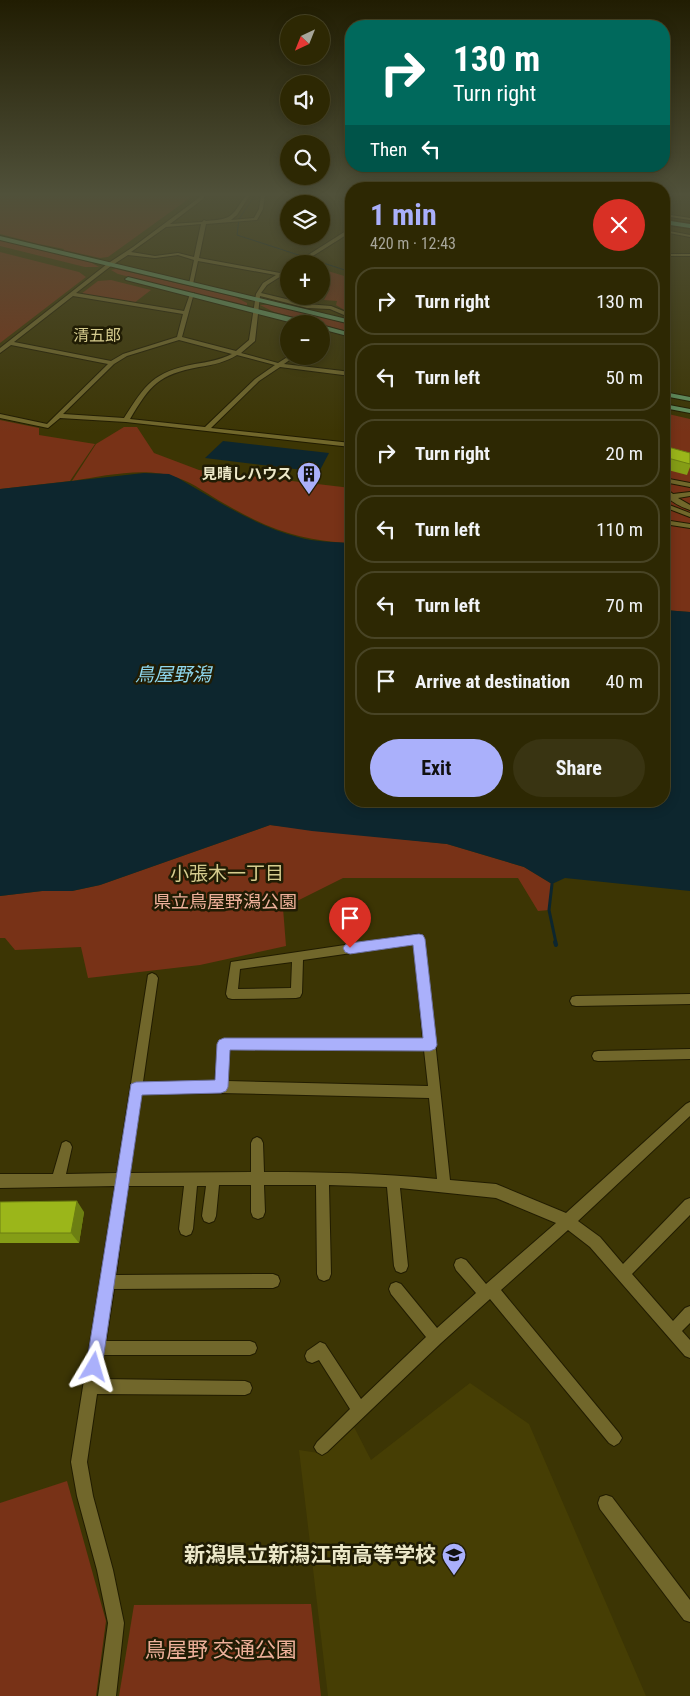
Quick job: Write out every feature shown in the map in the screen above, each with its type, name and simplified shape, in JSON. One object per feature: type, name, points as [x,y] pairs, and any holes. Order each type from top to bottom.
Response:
[{"type":"main road","points":[[110,274],[280,317]]},
{"type":"main road","points":[[148,274],[257,297],[322,315]]},
{"type":"main road","points":[[330,317],[345,321]]},
{"type":"main road","points":[[330,331],[345,334]]},
{"type":"main road","points":[[670,395],[690,399]]},
{"type":"main road","points":[[670,407],[690,412]]},
{"type":"street","points":[[0,351],[96,274]]},
{"type":"street","points":[[191,284],[193,274]]},
{"type":"street","points":[[126,420],[146,388],[157,378],[168,373],[220,361],[238,353],[252,342],[254,310],[257,297],[265,284],[280,274]]},
{"type":"street","points":[[71,294],[186,313]]},
{"type":"street","points":[[179,338],[192,294]]},
{"type":"street","points":[[257,297],[337,310],[345,313]]},
{"type":"street","points":[[328,315],[337,310]]},
{"type":"street","points":[[0,416],[48,426],[112,362],[125,355],[179,338],[280,365],[345,373]]},
{"type":"street","points":[[9,343],[112,362]]},
{"type":"street","points":[[206,429],[257,380],[280,365]]},
{"type":"street","points":[[58,416],[126,420],[345,444]]},
{"type":"street","points":[[670,481],[690,486]]},
{"type":"street","points":[[670,491],[674,488],[690,486]]},
{"type":"street","points":[[670,494],[690,494]]},
{"type":"street","points":[[670,496],[690,508]]},
{"type":"street","points":[[670,507],[690,515]]},
{"type":"street","points":[[670,523],[690,526]]},
{"type":"street","points":[[298,956],[296,993],[232,994],[235,965],[298,956],[419,939],[444,1185]]},
{"type":"street","points":[[107,1696],[116,1623],[105,1570],[85,1496],[79,1462],[108,1282],[152,978]]},
{"type":"street","points":[[576,1001],[690,999]]},
{"type":"street","points":[[221,1087],[224,1044],[430,1045]]},
{"type":"street","points":[[598,1056],[690,1054]]},
{"type":"street","points":[[136,1088],[221,1087],[435,1092]]},
{"type":"street","points":[[322,1447],[436,1338],[568,1221],[690,1108]]},
{"type":"street","points":[[257,1143],[258,1212]]},
{"type":"street","points":[[58,1180],[66,1147]]},
{"type":"street","points":[[186,1229],[191,1178]]},
{"type":"street","points":[[209,1216],[213,1178]]},
{"type":"street","points":[[322,1178],[324,1274]]},
{"type":"street","points":[[0,1181],[322,1178],[393,1181],[496,1190],[568,1221],[595,1242],[690,1351]]},
{"type":"street","points":[[393,1181],[401,1266]]},
{"type":"street","points":[[623,1274],[690,1205]]},
{"type":"street","points":[[461,1265],[488,1292],[614,1438]]},
{"type":"street","points":[[108,1282],[273,1281]]},
{"type":"street","points":[[396,1289],[436,1338]]},
{"type":"street","points":[[673,1331],[690,1313]]},
{"type":"street","points":[[96,1348],[250,1348]]},
{"type":"street","points":[[312,1356],[320,1349],[360,1411]]},
{"type":"street","points":[[92,1386],[245,1388]]},
{"type":"street","points":[[606,1503],[690,1614]]},
{"type":"shaded area","name":"新潟県立新潟江南高等学校","points":[[470,1383],[529,1424],[646,1696],[328,1696],[299,1450],[325,1454],[354,1427],[371,1460]]},
{"type":"green space","points":[[0,274],[82,274],[86,277],[0,343]]},
{"type":"green space","points":[[119,274],[138,274],[235,297],[247,303],[247,305]]},
{"type":"green space","points":[[330,274],[345,276],[345,310],[336,305],[337,301],[330,300]]},
{"type":"green space","points":[[111,280],[151,290],[134,303],[81,294],[98,281]]},
{"type":"green space","points":[[260,305],[274,305],[313,315],[286,315]]},
{"type":"green space","points":[[330,320],[345,323],[345,330],[330,327]]},
{"type":"green space","points":[[670,414],[690,419],[690,612],[670,610]]},
{"type":"green space","points":[[0,420],[39,428],[39,435],[95,444],[70,481],[0,489]]},
{"type":"green space","points":[[124,427],[137,427],[154,453],[199,470],[345,487],[345,543],[317,540],[271,527],[241,513],[190,483],[165,474],[125,473],[72,481],[96,444]]},
{"type":"green space","name":"県立鳥屋野潟公園","points":[[270,825],[447,844],[524,867],[552,884],[549,910],[538,911],[518,878],[343,878],[283,908],[286,946],[200,965],[88,978],[81,947],[15,950],[5,938],[0,938],[0,896],[42,891],[72,891],[100,885]]},
{"type":"green space","points":[[67,1481],[106,1621],[96,1696],[0,1696],[0,1503]]},
{"type":"green space","name":"鳥屋野 交通公園","points":[[311,1604],[321,1696],[119,1696],[134,1605]]},
{"type":"water","points":[[223,441],[329,453],[319,472],[205,458]]},
{"type":"water","name":"鳥屋野潟","points":[[144,473],[169,474],[236,512],[266,526],[311,540],[345,543],[345,807],[670,807],[670,610],[690,612],[690,891],[565,878],[552,884],[524,867],[447,844],[270,825],[100,885],[72,891],[42,891],[0,896],[0,489]]},
{"type":"building","points":[[670,448],[690,453],[690,464],[670,459]]},
{"type":"building","points":[[77,1201],[71,1233],[0,1233],[0,1202]]},
{"type":"waterway","points":[[552,884],[549,910],[556,943]]},
{"type":"place","name":"見晴しハウス","points":[[309,495]]},
{"type":"place","name":"新潟県立新潟江南高等学校","points":[[454,1576]]},
{"type":"district","name":"清五郎","points":[[97,335]]},
{"type":"district","name":"小張木一丁目","points":[[227,873]]},
{"type":"route","points":[[94,1367],[136,1088],[221,1087],[224,1044],[430,1045],[419,939],[350,948]]}]
